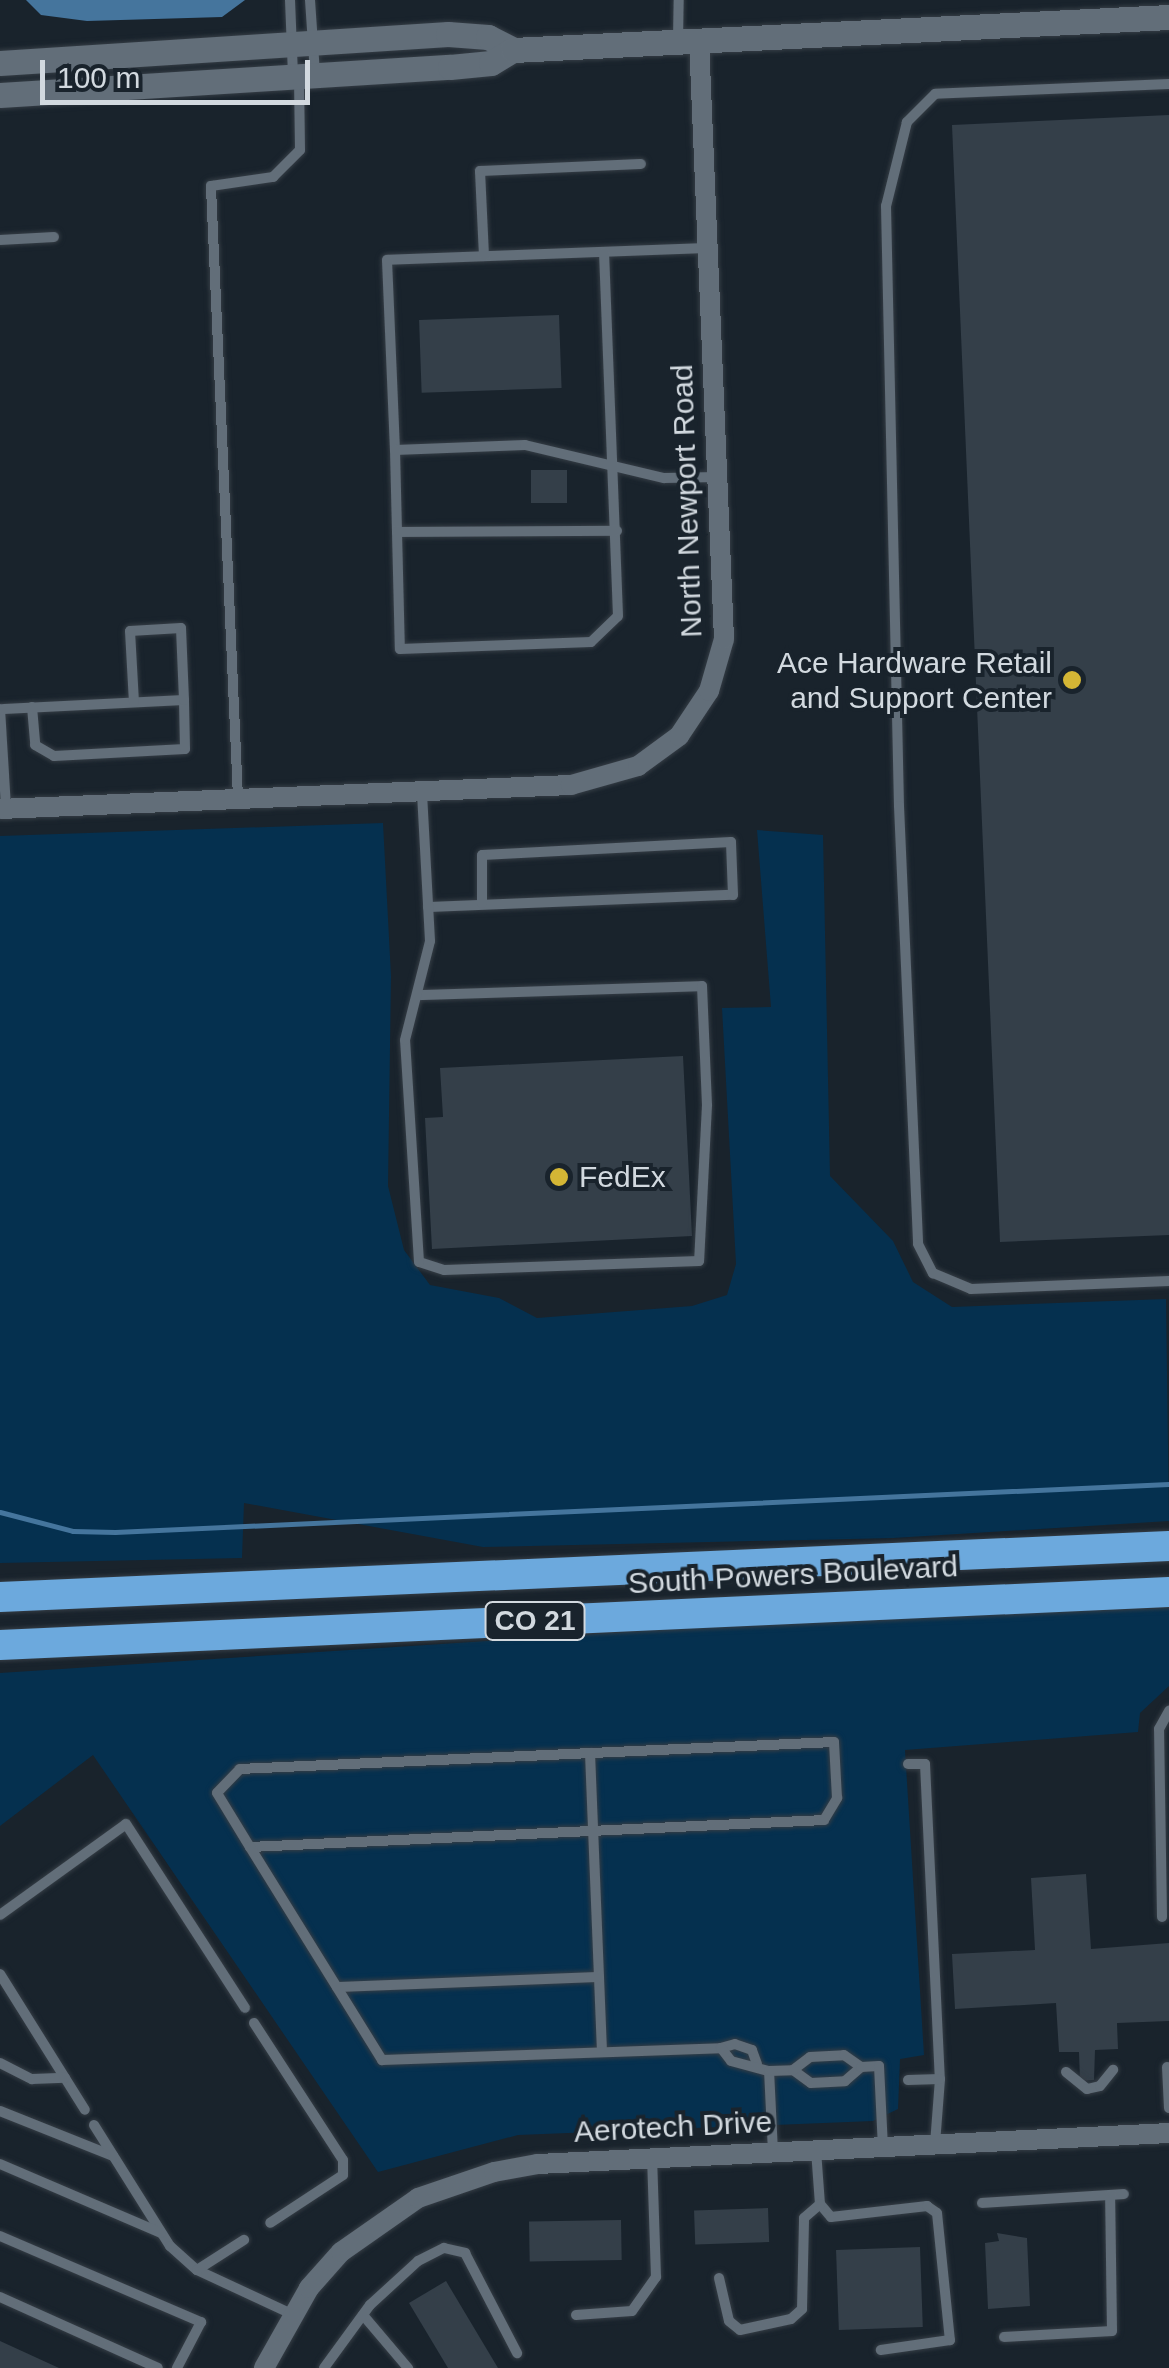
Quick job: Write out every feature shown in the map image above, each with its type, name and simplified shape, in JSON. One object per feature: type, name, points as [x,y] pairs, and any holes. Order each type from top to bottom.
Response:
[{"type":"highway","name":"South Powers Boulevard","points":[[0,1597],[1169,1546]]},
{"type":"highway","name":"South Powers Boulevard","points":[[0,1646],[1169,1594]]},
{"type":"street","points":[[0,94],[491,63],[514,50],[1169,16]]},
{"type":"street","points":[[0,63],[448,34],[488,37],[514,50]]},
{"type":"street","name":"North Newport Road","points":[[3,809],[592,782],[638,766],[680,736],[710,692],[724,639],[709,248],[688,41]]},
{"type":"street","name":"Aerotech Drive","points":[[264,2368],[292,2314],[341,2252],[418,2198],[538,2164],[1169,2132]]},
{"type":"lane","points":[[290,0],[302,44],[302,75]]},
{"type":"lane","points":[[238,799],[211,186],[273,177],[300,150],[302,44],[310,0]]},
{"type":"lane","points":[[680,0],[688,41]]},
{"type":"lane","points":[[1169,84],[934,94],[907,122],[886,206],[899,806],[918,1244],[934,1273],[971,1289],[1169,1281]]},
{"type":"lane","points":[[484,256],[480,171],[641,164]]},
{"type":"lane","points":[[0,240],[54,237]]},
{"type":"lane","points":[[604,252],[616,466],[618,616],[590,642],[400,648],[387,260],[709,248]]},
{"type":"lane","points":[[396,450],[525,444],[664,478],[719,477]]},
{"type":"lane","points":[[397,532],[617,531]]},
{"type":"lane","points":[[32,707],[35,745],[54,756],[185,749],[181,628],[130,630],[134,702]]},
{"type":"lane","points":[[3,809],[2,709],[184,700]]},
{"type":"lane","points":[[420,995],[702,986],[707,1105],[699,1261],[444,1270],[418,1262],[405,1040],[420,995],[430,941],[422,791]]},
{"type":"lane","points":[[428,906],[733,895],[730,842],[482,856],[482,903]]},
{"type":"lane","points":[[1162,1917],[1158,1729],[1169,1712]]},
{"type":"lane","points":[[250,1847],[824,1820],[837,1798],[834,1742],[240,1769],[217,1793],[250,1847],[337,1988],[382,2060],[721,2048],[752,2050],[757,2064],[769,2072],[793,2070],[810,2057],[844,2055],[861,2067]]},
{"type":"lane","points":[[590,1753],[602,2052]]},
{"type":"lane","points":[[908,1764],[925,1764],[940,2079],[935,2144]]},
{"type":"lane","points":[[0,1915],[126,1824],[244,2008]]},
{"type":"lane","points":[[0,1974],[85,2110]]},
{"type":"lane","points":[[337,1988],[600,1976]]},
{"type":"lane","points":[[254,2023],[343,2160],[343,2176],[270,2222]]},
{"type":"lane","points":[[0,2063],[32,2079],[65,2078]]},
{"type":"lane","points":[[793,2070],[812,2083],[845,2081],[861,2067],[879,2066],[883,2146]]},
{"type":"lane","points":[[1167,2066],[1169,2108]]},
{"type":"lane","points":[[1066,2072],[1087,2089],[1100,2086],[1113,2070]]},
{"type":"lane","points":[[769,2072],[773,2152]]},
{"type":"lane","points":[[908,2080],[940,2079]]},
{"type":"lane","points":[[0,2112],[114,2157]]},
{"type":"lane","points":[[94,2125],[162,2234],[197,2270],[292,2314]]},
{"type":"lane","points":[[816,2150],[820,2204],[831,2217],[926,2206],[937,2213],[950,2340],[882,2350]]},
{"type":"lane","points":[[576,2315],[632,2312],[656,2277],[652,2158]]},
{"type":"lane","points":[[0,2164],[162,2234]]},
{"type":"lane","points":[[982,2202],[1124,2194]]},
{"type":"lane","points":[[1004,2337],[1112,2331],[1110,2195]]},
{"type":"lane","points":[[720,2278],[729,2321],[740,2330],[790,2319],[802,2309],[804,2218],[820,2204]]},
{"type":"lane","points":[[0,2236],[201,2322],[177,2368]]},
{"type":"lane","points":[[197,2270],[244,2240]]},
{"type":"lane","points":[[324,2368],[362,2315],[418,2261],[444,2248],[465,2253],[517,2352]]},
{"type":"lane","points":[[0,2297],[158,2368]]},
{"type":"lane","points":[[362,2315],[408,2368]]},
{"type":"shaded area","points":[[26,0],[245,0],[222,17],[87,21],[41,15]]},
{"type":"shaded area","points":[[383,823],[391,976],[388,1186],[404,1250],[430,1285],[499,1298],[537,1318],[692,1306],[727,1295],[736,1264],[722,1008],[771,1007],[757,830],[823,835],[830,1176],[893,1241],[913,1282],[952,1307],[1166,1299],[1169,1521],[893,1538],[483,1547],[244,1503],[242,1558],[0,1563],[0,836]]},
{"type":"shaded area","points":[[1169,1608],[1169,1686],[1140,1713],[1138,1732],[905,1750],[924,2055],[900,2059],[898,2109],[873,2121],[518,2135],[378,2172],[93,1755],[0,1826],[0,1673],[794,1621]]},
{"type":"building","name":"Ace Hardware Retail and Support Center","points":[[1169,115],[1169,1235],[1000,1242],[952,125]]},
{"type":"building","points":[[559,315],[562,388],[422,393],[419,320]]},
{"type":"building","points":[[531,470],[567,470],[567,503],[531,503]]},
{"type":"building","name":"FedEx","points":[[683,1056],[692,1236],[432,1249],[425,1118],[443,1117],[440,1068]]},
{"type":"building","points":[[1086,1874],[1091,1949],[1169,1943],[1169,2021],[1117,2023],[1118,2049],[1095,2050],[1094,2080],[1080,2081],[1079,2052],[1059,2052],[1056,2003],[955,2009],[952,1954],[1035,1950],[1031,1878]]},
{"type":"building","points":[[768,2208],[769,2242],[695,2245],[694,2211]]},
{"type":"building","points":[[621,2220],[622,2260],[530,2262],[529,2222]]},
{"type":"building","points":[[997,2233],[1027,2238],[1030,2306],[988,2309],[985,2243],[999,2241]]},
{"type":"building","points":[[920,2247],[923,2327],[839,2330],[836,2250]]},
{"type":"building","points":[[446,2281],[498,2368],[448,2368],[409,2303]]},
{"type":"building","points":[[0,2341],[59,2368],[0,2368]]},
{"type":"waterway","points":[[0,1512],[73,1531],[115,1532],[1169,1484]]},
{"type":"place","name":"Ace Hardware Retail and Support Center","points":[[1072,680]]},
{"type":"place","name":"FedEx","points":[[559,1177]]}]
